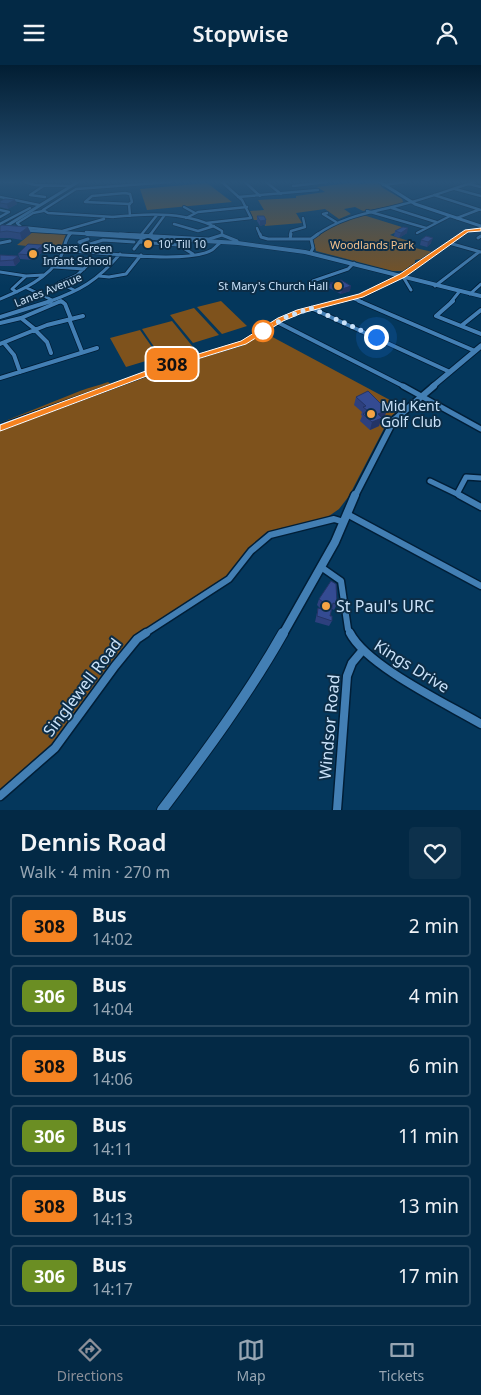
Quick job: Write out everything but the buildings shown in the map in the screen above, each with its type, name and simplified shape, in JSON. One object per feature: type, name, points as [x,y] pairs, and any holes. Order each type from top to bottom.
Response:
[{"type":"main road","points":[[453,217],[480,229]]},
{"type":"main road","points":[[0,427],[165,367],[242,343],[277,322],[311,308],[352,298],[402,275],[466,231],[480,229]]},
{"type":"street","points":[[1,227],[18,217]]},
{"type":"street","points":[[27,217],[17,223],[20,228],[141,238],[207,240],[222,235],[237,241]]},
{"type":"street","points":[[97,217],[99,220]]},
{"type":"street","points":[[110,217],[118,217]]},
{"type":"street","points":[[60,231],[114,217]]},
{"type":"street","points":[[134,249],[156,217]]},
{"type":"street","points":[[149,236],[163,217]]},
{"type":"street","points":[[172,217],[206,223],[219,229],[222,235]]},
{"type":"street","points":[[206,223],[250,217]]},
{"type":"street","points":[[330,217],[336,222]]},
{"type":"street","points":[[257,228],[264,238],[311,239],[336,222],[350,217]]},
{"type":"street","points":[[386,217],[426,228]]},
{"type":"street","points":[[420,217],[436,222]]},
{"type":"street","points":[[417,233],[448,217]]},
{"type":"street","points":[[290,239],[289,233],[291,230],[305,227],[303,218]]},
{"type":"street","points":[[219,229],[226,221]]},
{"type":"street","points":[[174,224],[198,231],[214,226]]},
{"type":"street","points":[[1,227],[10,229]]},
{"type":"street","points":[[77,227],[86,232],[141,238],[181,245]]},
{"type":"street","points":[[0,299],[27,287],[54,267],[64,251],[66,239],[72,233]]},
{"type":"street","points":[[141,238],[149,236],[207,240],[311,252],[402,275],[435,286],[481,296]]},
{"type":"street","points":[[88,239],[79,239],[79,244],[87,245],[103,240],[134,242]]},
{"type":"street","points":[[311,239],[313,248],[311,252]]},
{"type":"street","points":[[0,243],[10,241]]},
{"type":"street","points":[[64,251],[171,257],[193,255],[213,249],[221,242]]},
{"type":"street","points":[[449,243],[480,252]]},
{"type":"street","points":[[87,245],[91,247],[87,251]]},
{"type":"street","points":[[185,249],[193,255]]},
{"type":"street","points":[[435,286],[480,252]]},
{"type":"street","name":"Lanes Avenue","points":[[0,317],[52,300],[74,290],[99,276],[120,254]]},
{"type":"street","points":[[99,276],[115,277],[126,274],[141,255]]},
{"type":"street","points":[[74,290],[59,283],[73,277],[92,261],[80,261]]},
{"type":"street","points":[[313,281],[348,269],[354,263]]},
{"type":"street","points":[[54,267],[84,269]]},
{"type":"street","points":[[0,272],[26,276],[43,275]]},
{"type":"street","points":[[402,275],[411,290]]},
{"type":"street","points":[[17,292],[12,289],[26,276]]},
{"type":"street","points":[[470,294],[481,284]]},
{"type":"street","points":[[27,287],[52,300]]},
{"type":"street","points":[[459,292],[457,297],[436,316],[481,334]]},
{"type":"street","points":[[162,810],[203,756],[258,675],[321,567],[363,478],[394,419],[479,349],[352,298]]},
{"type":"street","points":[[0,323],[20,318],[62,301],[65,304],[82,352]]},
{"type":"street","points":[[311,308],[450,372]]},
{"type":"street","points":[[461,326],[481,310]]},
{"type":"street","points":[[20,372],[14,355],[2,343],[82,316]]},
{"type":"street","points":[[20,318],[36,330],[47,342],[51,353]]},
{"type":"street","points":[[277,322],[422,396],[481,429]]},
{"type":"street","points":[[0,377],[98,348]]},
{"type":"street","points":[[457,494],[466,477],[481,478]]},
{"type":"street","points":[[430,481],[481,507]]},
{"type":"street","points":[[345,518],[481,586]]},
{"type":"street","name":"Singlewell Road","points":[[0,796],[55,749],[115,666],[137,639],[229,579],[251,551],[270,535],[345,518]]},
{"type":"street","name":"Kings Drive","points":[[321,567],[341,581],[348,631],[362,651],[380,665],[481,724]]},
{"type":"street","name":"Windsor Road","points":[[337,810],[348,673],[352,663],[362,651]]},
{"type":"green space","points":[[253,217],[298,217],[302,223],[265,226],[264,220],[254,220]]},
{"type":"green space","name":"Woodlands Park","points":[[353,217],[369,217],[405,228],[390,235],[415,243],[415,248],[433,252],[421,259],[415,260],[415,263],[404,271],[393,271],[316,251],[313,239],[343,220],[348,222],[344,220]]},
{"type":"green space","points":[[34,231],[66,234],[61,247],[48,248],[17,245]]},
{"type":"green space","points":[[221,301],[247,326],[222,334],[197,307]]},
{"type":"green space","points":[[194,308],[219,335],[193,343],[170,315]]},
{"type":"green space","points":[[172,321],[193,347],[161,357],[142,329]]},
{"type":"green space","points":[[140,330],[159,357],[126,367],[110,338]]},
{"type":"green space","name":"Mid Kent Golf Club","points":[[265,333],[403,407],[390,417],[349,496],[339,509],[322,521],[281,528],[267,535],[217,586],[129,642],[79,714],[43,756],[0,792],[0,431],[178,365],[242,346]]},
{"type":"green space","points":[[108,382],[111,384],[0,425],[0,423],[80,391]]},
{"type":"bus line","name":"308","points":[[0,427],[165,367],[243,342],[281,319],[300,311],[361,296],[402,275],[466,231],[481,230]]},
{"type":"place","name":"10' Till 10","points":[[148,244]]},
{"type":"place","name":"Shears Green Infant School","points":[[33,254]]},
{"type":"place","name":"St Mary's Church Hall","points":[[338,286]]},
{"type":"place","name":"Mid Kent Golf Club","points":[[371,414]]},
{"type":"place","name":"St Paul's URC","points":[[326,606]]},
{"type":"route","points":[[263,331],[286,317],[311,308],[376,337]]}]
